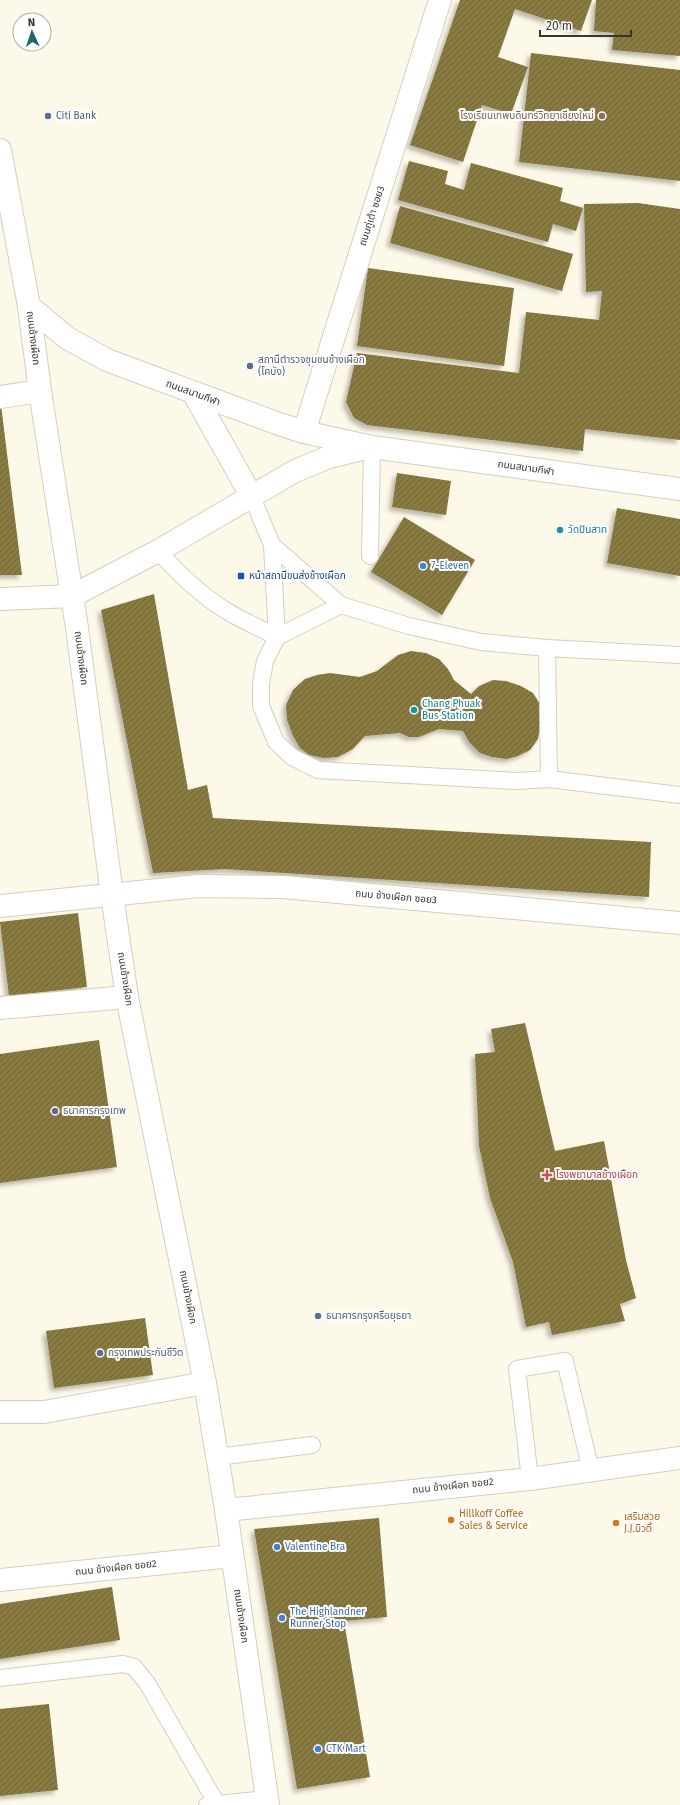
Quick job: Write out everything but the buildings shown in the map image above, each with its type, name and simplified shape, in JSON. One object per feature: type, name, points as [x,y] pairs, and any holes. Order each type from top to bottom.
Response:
[{"type":"street","name":"ถนนกู่เต้า ซอย3","points":[[304,432],[440,0]]},
{"type":"street","name":"ถนนช้างเผือก","points":[[0,150],[3,187],[29,306],[40,391],[72,596],[112,895],[128,997],[206,1383],[226,1510],[267,1802]]},
{"type":"street","name":"ถนนสนามกีฬา","points":[[29,306],[68,338],[107,360],[194,394],[304,432],[372,447],[680,489]]},
{"type":"street","points":[[0,397],[40,391]]},
{"type":"street","points":[[194,394],[252,497]]},
{"type":"street","name":"ถนนสนามกีฬา","points":[[72,596],[158,550],[295,471],[329,457],[372,447]]},
{"type":"street","points":[[0,599],[72,596]]},
{"type":"street","name":"ถนน ช้างเผือก ซอย3","points":[[0,906],[198,886],[283,887],[680,923]]},
{"type":"street","points":[[0,1008],[128,997]]},
{"type":"street","points":[[0,1412],[44,1412],[206,1383]]},
{"type":"street","name":"ถนน ช้างเผือก ซอย2","points":[[226,1510],[530,1478],[680,1458]]},
{"type":"street","name":"ถนน ช้างเผือก ซอย2","points":[[0,1580],[232,1556]]},
{"type":"lane","points":[[370,556],[372,447]]},
{"type":"lane","points":[[252,497],[272,544],[278,637]]},
{"type":"lane","points":[[272,544],[341,604],[409,626],[481,642],[547,648],[680,655]]},
{"type":"lane","points":[[158,550],[174,569],[220,607],[278,637]]},
{"type":"lane","points":[[341,604],[278,637],[265,660],[261,684],[261,706],[276,742],[292,757],[318,770],[517,781],[548,779],[680,795]]},
{"type":"lane","points":[[547,648],[548,779]]},
{"type":"lane","points":[[530,1478],[517,1369],[565,1360],[591,1471]]},
{"type":"lane","points":[[218,1457],[312,1446]]},
{"type":"lane","points":[[0,1678],[123,1664],[134,1667],[147,1683],[212,1804],[267,1802]]},
{"type":"place","name":"Citi Bank","points":[[48,116]]},
{"type":"place","name":"โรงเรียนเทพบดินทร์วิทยาเชียงใหม่","points":[[602,116]]},
{"type":"place","name":"สถานีตำรวจชุมชนช้างเผือก (โคบัง)","points":[[250,366]]},
{"type":"place","name":"วัดปันสาท","points":[[560,530]]},
{"type":"place","name":"7-Eleven","points":[[423,566]]},
{"type":"place","name":"หน้าสถานีขนส่งช้างเผือก","points":[[241,576]]},
{"type":"place","name":"Chang Phuak Bus Station","points":[[414,710]]},
{"type":"place","name":"ธนาคารกรุงเทพ","points":[[55,1111]]},
{"type":"place","name":"โรงพยาบาลช้างเผือก","points":[[547,1175]]},
{"type":"place","name":"ธนาคารกรุงศรีอยุธยา","points":[[318,1316]]},
{"type":"place","name":"กรุงเทพประกันชีวิต","points":[[100,1353]]},
{"type":"place","name":"Hillkoff Coffee Sales & Service","points":[[451,1520]]},
{"type":"place","name":"เสริมสวย J.J.บิวตี้","points":[[616,1523]]},
{"type":"place","name":"Valentine Bra","points":[[277,1547]]},
{"type":"place","name":"The Highlandner Runner Stop","points":[[282,1618]]},
{"type":"place","name":"CTK Mart","points":[[318,1749]]}]
